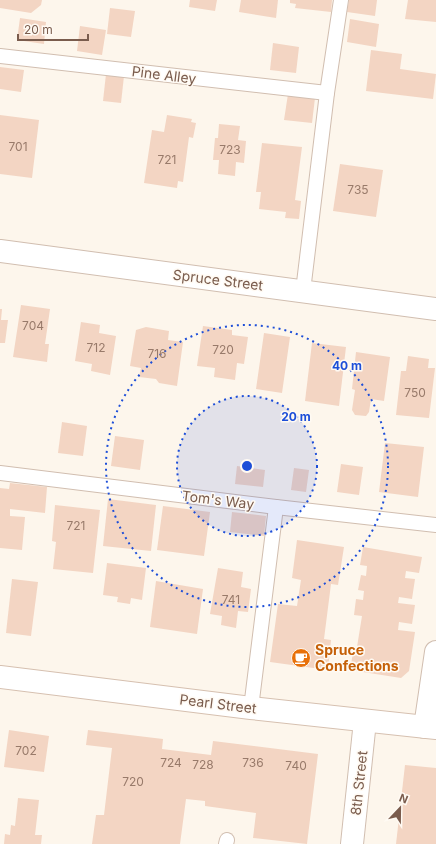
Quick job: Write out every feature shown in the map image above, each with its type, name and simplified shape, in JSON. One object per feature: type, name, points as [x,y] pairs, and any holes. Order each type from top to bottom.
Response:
[{"type":"street","name":"Spruce Street","points":[[0,251],[436,309]]},
{"type":"street","points":[[430,728],[436,652]]},
{"type":"street","name":"Pearl Street","points":[[0,677],[251,708],[430,728]]},
{"type":"street","name":"8th Street","points":[[352,844],[365,721]]},
{"type":"lane","points":[[303,291],[327,93],[341,0]]},
{"type":"lane","name":"Pine Alley","points":[[0,56],[327,93]]},
{"type":"lane","name":"Tom's Way","points":[[0,473],[436,525]]},
{"type":"lane","points":[[251,708],[276,507]]},
{"type":"building","points":[[0,0],[42,0],[41,5],[31,13],[0,8]]},
{"type":"building","points":[[190,0],[217,0],[215,11],[189,7]]},
{"type":"building","points":[[241,0],[278,0],[276,18],[239,12]]},
{"type":"building","points":[[290,0],[332,0],[331,12],[295,8],[296,4],[290,3]]},
{"type":"building","points":[[349,0],[377,0],[375,16],[347,12]]},
{"type":"building","points":[[408,0],[436,0],[436,22],[405,19]]},
{"type":"building","points":[[110,8],[135,11],[131,37],[107,34]]},
{"type":"building","points":[[20,18],[46,22],[44,44],[17,40]]},
{"type":"building","points":[[350,19],[379,24],[376,47],[347,42]]},
{"type":"building","points":[[80,26],[106,30],[102,55],[77,51]]},
{"type":"building","points":[[273,43],[299,47],[296,73],[270,70]]},
{"type":"building","points":[[371,50],[402,54],[400,69],[436,74],[433,99],[366,91]]},
{"type":"building","points":[[0,67],[24,70],[21,92],[0,89]]},
{"type":"building","points":[[106,74],[124,76],[121,103],[103,101]]},
{"type":"building","points":[[288,94],[315,98],[312,123],[284,120]]},
{"type":"building","points":[[0,115],[39,120],[32,178],[0,174]]},
{"type":"building","points":[[167,115],[192,119],[191,122],[196,123],[193,138],[189,137],[183,182],[178,181],[177,188],[144,183],[152,130],[164,132]]},
{"type":"building","points":[[219,124],[240,126],[238,140],[246,141],[244,163],[236,162],[235,176],[218,174],[219,160],[213,160],[215,138],[218,138]]},
{"type":"building","points":[[262,143],[302,147],[295,200],[301,201],[299,219],[285,218],[286,212],[259,209],[261,192],[256,192]]},
{"type":"building","points":[[340,164],[383,170],[376,217],[333,211]]},
{"type":"building","points":[[21,305],[50,309],[45,344],[49,344],[47,362],[13,357]]},
{"type":"building","points":[[0,309],[2,309],[1,320],[8,320],[5,343],[0,343]]},
{"type":"building","points":[[81,322],[100,325],[99,333],[116,336],[110,375],[91,371],[92,364],[75,361]]},
{"type":"building","points":[[203,326],[232,330],[232,335],[248,337],[244,364],[237,363],[235,380],[214,377],[215,368],[197,366]]},
{"type":"building","points":[[146,327],[169,331],[168,340],[183,342],[177,386],[159,383],[156,379],[139,377],[141,368],[130,366],[136,330]]},
{"type":"building","points":[[264,333],[290,337],[282,393],[256,389]]},
{"type":"building","points":[[312,343],[346,347],[339,406],[305,401]]},
{"type":"building","points":[[356,352],[390,357],[384,401],[371,399],[369,412],[366,416],[355,415],[352,410],[355,390],[352,389]]},
{"type":"building","points":[[408,356],[429,359],[428,368],[435,368],[429,418],[396,415],[401,371],[406,371]]},
{"type":"building","points":[[62,422],[87,426],[83,456],[58,453]]},
{"type":"building","points":[[115,436],[144,440],[140,470],[111,466]]},
{"type":"building","points":[[385,443],[424,447],[418,497],[379,492]]},
{"type":"building","points":[[341,464],[363,467],[359,495],[337,492]]},
{"type":"building","points":[[237,466],[265,470],[263,487],[235,484]]},
{"type":"building","points":[[294,468],[309,470],[306,492],[291,490]]},
{"type":"building","points":[[10,483],[47,487],[45,513],[10,509],[10,516],[25,517],[22,550],[0,548],[0,488],[9,489]]},
{"type":"building","points":[[108,499],[156,505],[151,551],[103,546]]},
{"type":"building","points":[[55,505],[100,510],[93,573],[53,569],[56,542],[52,541]]},
{"type":"building","points":[[163,506],[210,512],[204,556],[157,550]]},
{"type":"building","points":[[232,512],[266,516],[264,536],[230,532]]},
{"type":"building","points":[[297,540],[344,547],[338,585],[331,584],[324,639],[331,640],[328,670],[270,662],[278,604],[297,606],[301,580],[292,578]]},
{"type":"building","points":[[363,547],[422,557],[419,573],[406,571],[405,578],[415,579],[412,599],[399,597],[398,603],[415,605],[412,624],[399,622],[398,630],[415,632],[409,671],[401,678],[350,670],[354,647],[357,647],[362,616],[354,615],[356,599],[363,600],[364,591],[358,590],[361,575],[366,576],[367,566],[360,565]]},
{"type":"building","points":[[107,563],[146,568],[142,600],[131,598],[130,604],[117,602],[118,597],[103,595]]},
{"type":"building","points":[[218,568],[243,572],[241,587],[251,589],[248,612],[238,611],[236,628],[221,625],[222,616],[210,614]]},
{"type":"building","points":[[12,579],[38,582],[31,636],[6,633]]},
{"type":"building","points":[[156,581],[203,589],[197,634],[150,627]]},
{"type":"building","points":[[9,730],[49,736],[44,772],[4,767]]},
{"type":"building","points":[[88,730],[163,739],[162,749],[211,755],[213,741],[318,754],[307,844],[253,838],[256,813],[205,806],[205,801],[186,799],[180,844],[92,844],[96,815],[104,815],[112,748],[86,745]]},
{"type":"building","points":[[405,765],[436,768],[436,844],[396,844]]},
{"type":"building","points":[[18,798],[39,800],[35,835],[42,835],[41,844],[4,844],[5,834],[10,835],[11,825],[15,826]]},
{"type":"place","name":"Spruce Confections","points":[[301,658]]}]
